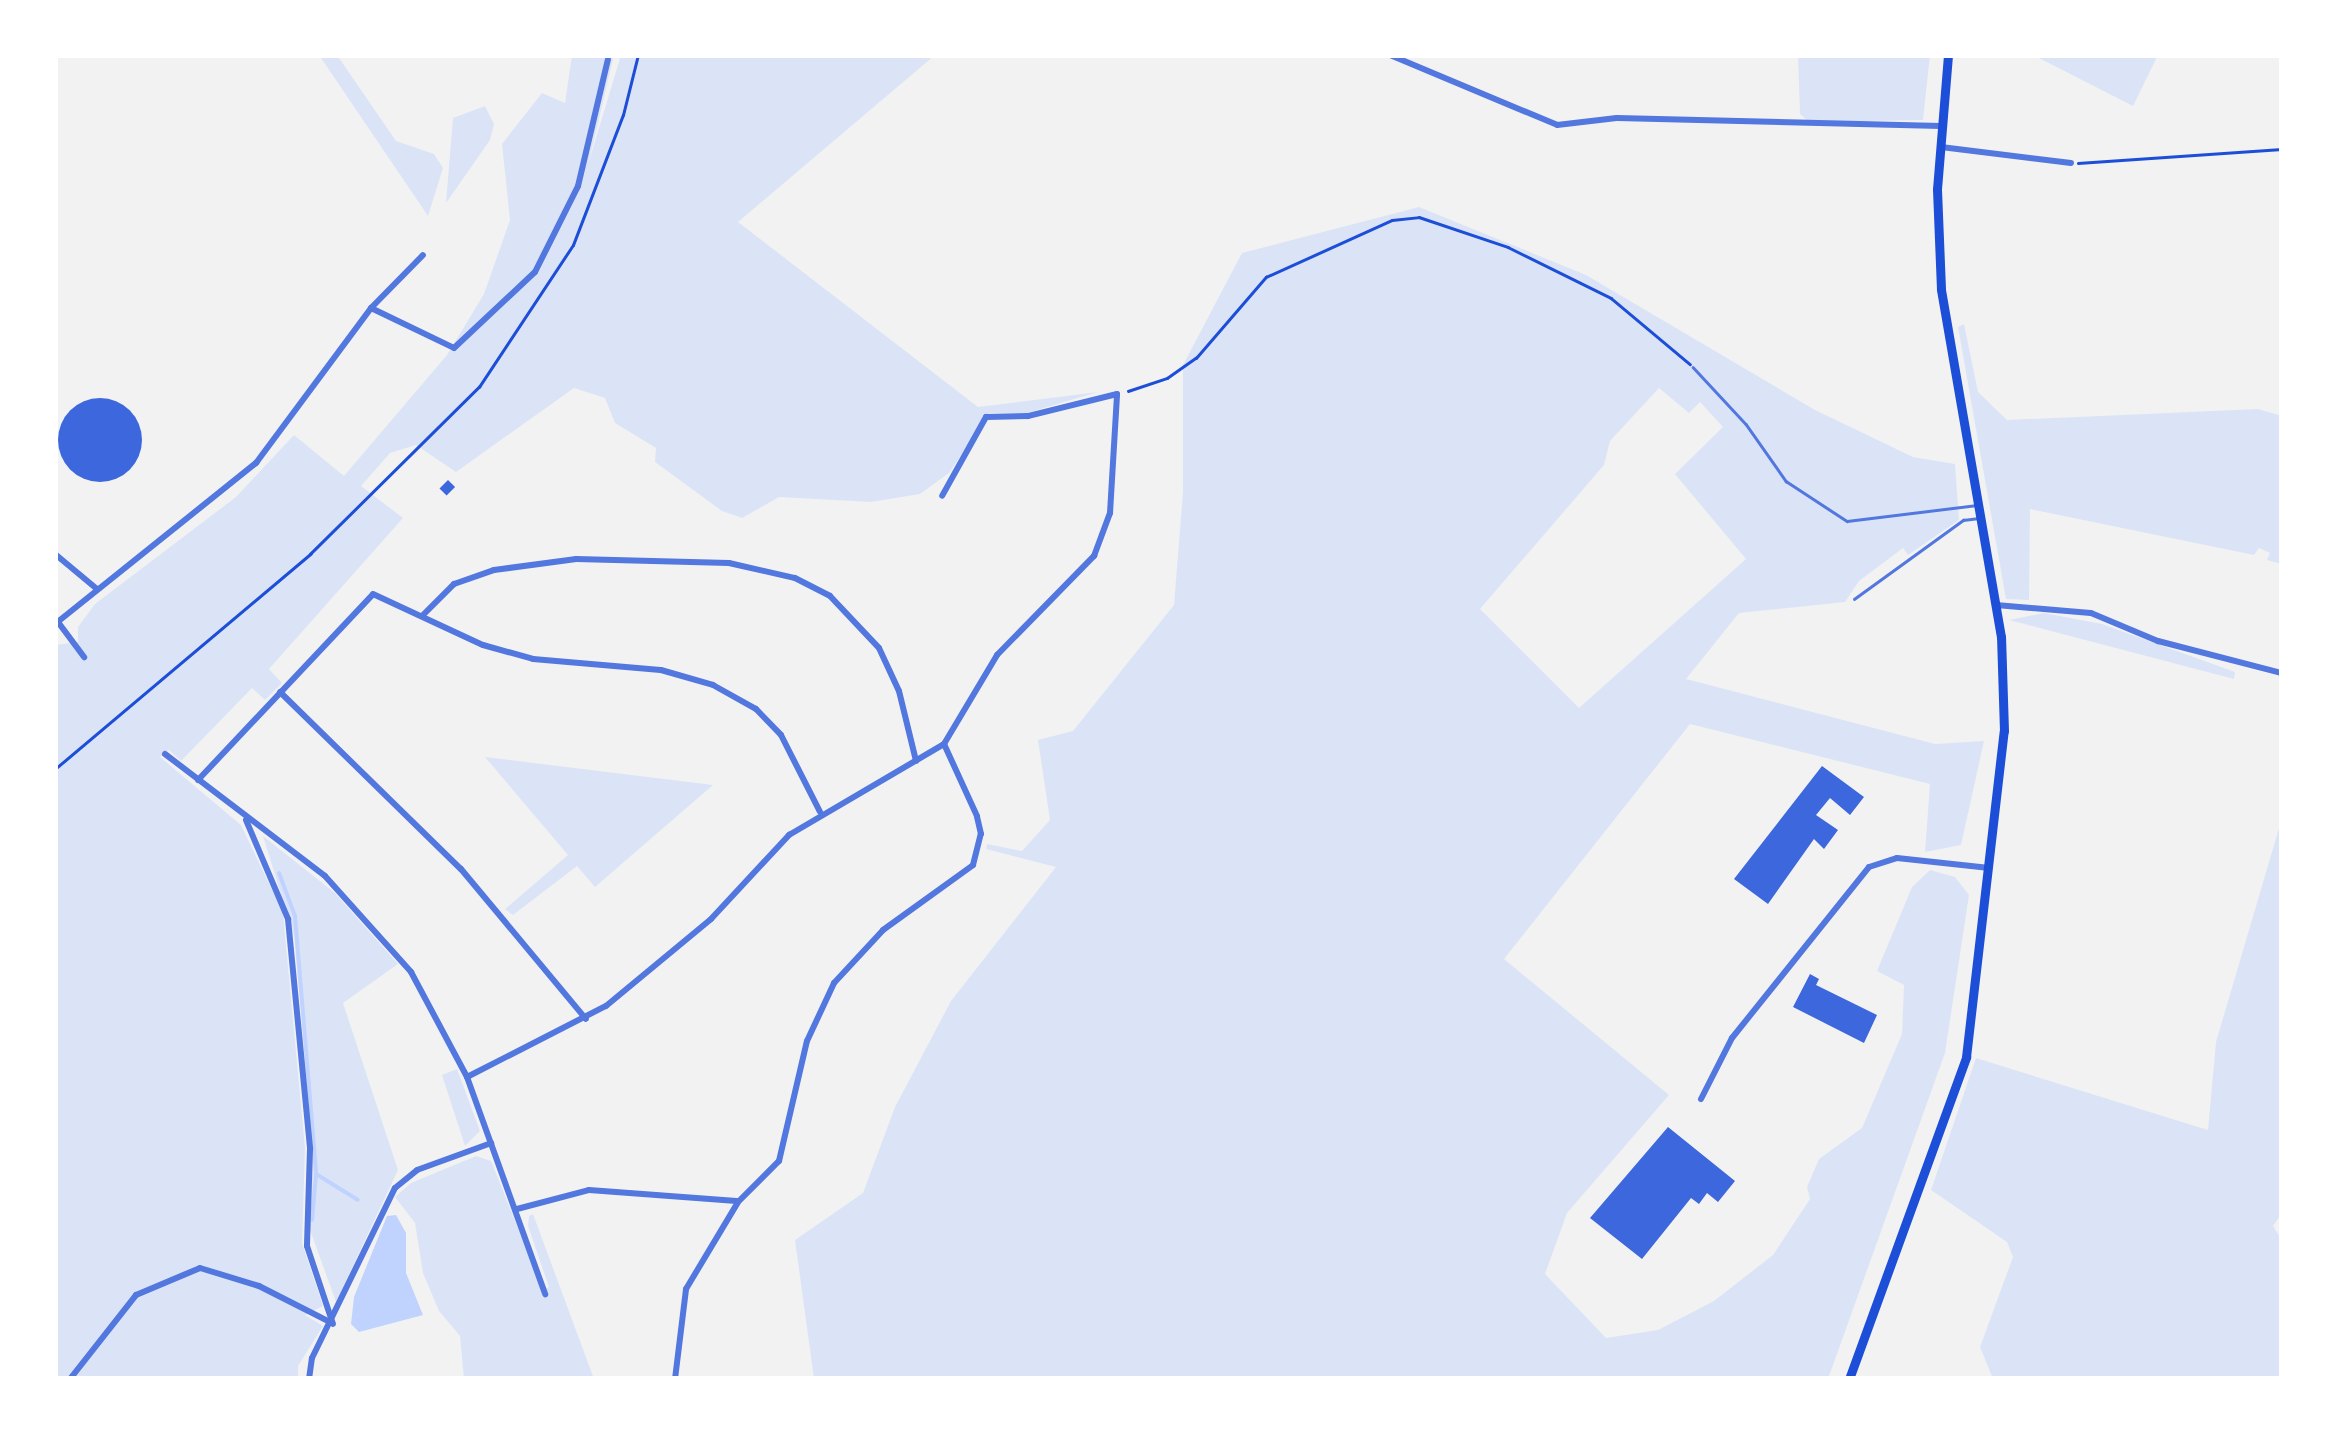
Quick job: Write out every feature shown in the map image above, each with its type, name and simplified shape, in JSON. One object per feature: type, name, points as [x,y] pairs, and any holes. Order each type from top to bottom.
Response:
[{"type":"main road","points":[[1849,1379],[1966,1057],[1990,868],[2005,700],[1996,604],[1941,289],[1939,147],[1948,55]]},
{"type":"street","points":[[1390,55],[1557,126],[1616,118],[1941,126]]},
{"type":"street","points":[[371,308],[454,348],[535,272],[578,186],[608,59]]},
{"type":"street","points":[[1939,147],[2071,163]]},
{"type":"street","points":[[84,657],[56,622],[256,464],[371,308],[422,256]]},
{"type":"street","points":[[466,1078],[586,1019],[673,953],[820,812],[944,744],[997,655],[1094,556],[1110,513],[1117,394],[1028,416],[986,417],[942,496]]},
{"type":"street","points":[[55,554],[97,588]]},
{"type":"street","points":[[423,615],[454,584],[494,570],[576,560],[712,562],[795,578],[830,596],[879,648],[900,692],[916,762]]},
{"type":"street","points":[[198,780],[373,594],[484,645],[533,659],[662,670],[713,685],[756,709],[781,735],[820,812]]},
{"type":"street","points":[[1996,604],[2091,613],[2158,641],[2282,673]]},
{"type":"street","points":[[280,691],[472,880],[586,1019]]},
{"type":"street","points":[[675,1379],[686,1289],[738,1202],[779,1161],[807,1041],[834,983],[883,930],[973,866],[981,834],[977,816],[944,744]]},
{"type":"street","points":[[165,754],[325,876],[388,943],[430,1005],[466,1078],[545,1294]]},
{"type":"street","points":[[244,816],[288,919],[310,1148],[306,1246],[333,1324]]},
{"type":"street","points":[[1701,1099],[1734,1035],[1869,867],[1897,858],[1990,868]]},
{"type":"street","points":[[309,1379],[312,1358],[333,1324],[394,1188],[417,1170],[491,1143]]},
{"type":"street","points":[[517,1209],[590,1190],[738,1202]]},
{"type":"street","points":[[70,1379],[136,1295],[200,1268],[258,1286],[333,1324]]},
{"type":"lane","points":[[1693,367],[1746,424],[1786,480],[1847,521],[1978,505]]},
{"type":"lane","points":[[1854,598],[1963,520],[1980,518]]},
{"type":"path","points":[[2071,163],[2282,149]]},
{"type":"path","points":[[1117,394],[1167,378],[1196,358],[1266,277],[1375,227],[1419,217],[1508,247],[1612,298],[1668,340],[1693,367]]},
{"type":"path","points":[[55,769],[310,554],[412,453]]},
{"type":"shaded area","points":[[319,55],[337,55],[396,141],[434,154],[443,168],[428,216]]},
{"type":"shaded area","points":[[572,55],[614,55],[589,161],[621,55],[935,55],[738,222],[978,407],[1098,392],[1027,413],[989,413],[949,473],[920,494],[871,502],[779,497],[742,518],[722,511],[655,462],[656,448],[615,423],[605,398],[574,388],[456,472],[416,445],[390,453],[361,486],[403,518],[269,669],[282,683],[265,700],[252,688],[181,761],[169,750],[160,757],[241,825],[283,913],[305,1148],[302,1243],[323,1306],[305,1315],[323,1326],[298,1366],[298,1379],[55,1379],[55,645],[78,642],[78,627],[95,604],[236,497],[294,435],[344,476],[447,355],[484,294],[510,220],[502,144],[542,93],[565,103]]},
{"type":"shaded area","points":[[1798,55],[1930,55],[1923,120],[1809,122],[1800,114]]},
{"type":"shaded area","points":[[2033,55],[2158,55],[2133,106]]},
{"type":"shaded area","points":[[485,106],[494,124],[490,140],[446,203],[453,118]]},
{"type":"shaded area","points":[[1419,207],[1586,275],[1815,410],[1913,457],[1955,464],[1959,520],[1908,555],[1903,548],[1859,581],[1845,602],[1739,613],[1686,679],[1935,744],[1984,741],[1961,845],[1925,852],[1930,784],[1690,724],[1504,959],[1669,1095],[1567,1213],[1545,1274],[1606,1338],[1658,1330],[1714,1301],[1773,1255],[1810,1199],[1807,1187],[1819,1159],[1862,1128],[1902,1034],[1904,985],[1877,971],[1912,887],[1930,870],[1955,877],[1969,895],[1945,1053],[1828,1379],[814,1379],[795,1240],[863,1193],[895,1107],[951,1001],[1056,867],[986,849],[987,844],[1022,851],[1050,820],[1038,740],[1073,731],[1174,605],[1183,492],[1183,365],[1242,253]],"holes":[[[1659,388],[1689,413],[1700,402],[1723,427],[1675,474],[1746,559],[1579,708],[1480,609],[1604,465],[1610,441]]]},
{"type":"shaded area","points":[[1964,324],[1978,392],[2007,420],[2258,409],[2282,416],[2282,564],[2267,560],[2270,553],[2259,548],[2254,555],[2030,509],[2029,600],[2006,599],[1958,327]]},
{"type":"shaded area","points":[[2044,613],[2102,624],[2235,672],[2234,679],[2009,620]]},
{"type":"shaded area","points":[[485,757],[713,785],[595,887],[577,866],[513,915],[505,909],[568,855]]},
{"type":"shaded area","points":[[2282,818],[2282,1213],[2273,1226],[2282,1240],[2282,1379],[1993,1379],[1980,1347],[2013,1257],[2007,1242],[1931,1190],[1976,1058],[2208,1130],[2216,1042]]},
{"type":"shaded area","points":[[263,836],[335,893],[398,964],[343,1003],[398,1170],[336,1302],[309,1227],[313,1136],[294,936]]},
{"type":"shaded area","points":[[457,1069],[480,1131],[465,1146],[442,1075]]},
{"type":"shaded area","points":[[476,1156],[491,1161],[543,1290],[549,1287],[528,1226],[533,1214],[594,1379],[464,1379],[460,1336],[439,1311],[423,1273],[415,1223],[395,1197],[411,1183]]},
{"type":"water","points":[[396,1215],[406,1233],[406,1273],[423,1315],[359,1332],[351,1324],[354,1297],[387,1216]]},
{"type":"building","points":[[100,398],[116,401],[130,410],[139,424],[139,456],[130,470],[116,479],[100,482],[84,479],[70,470],[61,456],[58,440],[61,424],[70,410],[84,401]]},
{"type":"building","points":[[448,480],[455,487],[447,496],[440,488]]},
{"type":"building","points":[[1822,766],[1864,797],[1850,815],[1830,798],[1816,815],[1838,830],[1824,849],[1814,839],[1768,904],[1734,879]]},
{"type":"building","points":[[1810,974],[1819,979],[1816,985],[1877,1015],[1864,1043],[1793,1007]]},
{"type":"building","points":[[1668,1127],[1735,1181],[1718,1202],[1707,1193],[1699,1204],[1691,1198],[1642,1259],[1590,1218]]},
{"type":"waterway","points":[[279,873],[295,916],[316,1174],[358,1200]]},
{"type":"waterway","points":[[312,1220],[316,1175]]}]
